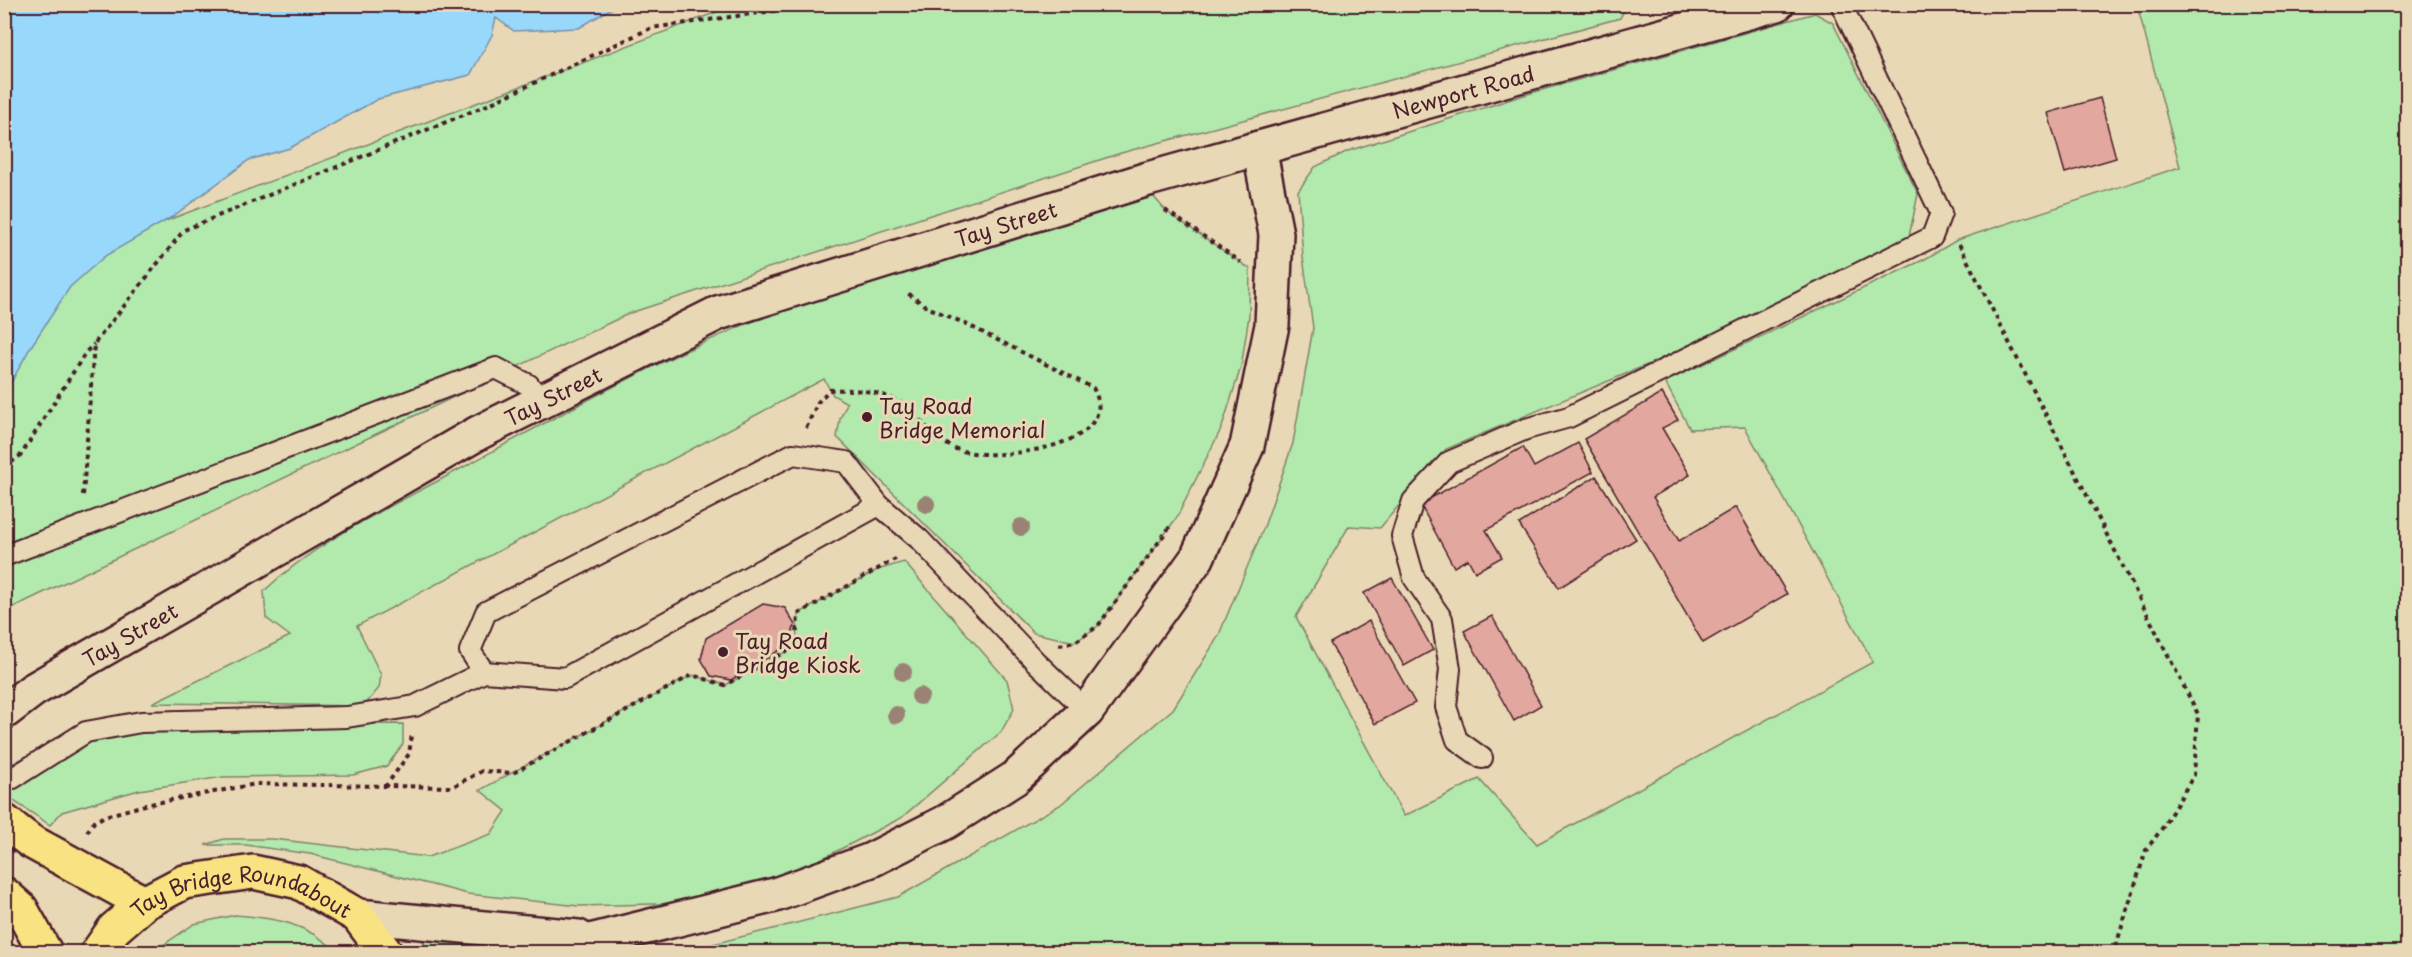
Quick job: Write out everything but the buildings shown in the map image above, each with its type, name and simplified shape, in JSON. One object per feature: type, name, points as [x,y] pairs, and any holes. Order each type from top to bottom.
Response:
[{"type":"highway","points":[[4,821],[30,841],[71,850],[144,903]]},
{"type":"highway","name":"Tay Bridge Roundabout","points":[[98,952],[114,929],[144,903],[184,882],[253,872],[299,882],[358,916],[386,952]]},
{"type":"highway","points":[[13,902],[45,952]]},
{"type":"main road","name":"Newport Road","points":[[1154,191],[1259,148],[1777,4]]},
{"type":"main road","points":[[546,952],[595,938],[775,896],[871,860],[946,822],[1015,778],[1087,711],[1197,558],[1246,446],[1272,325],[1276,234],[1259,148]]},
{"type":"main road","name":"Tay Street","points":[[4,712],[33,690],[478,433],[718,313],[1154,191]]},
{"type":"main road","points":[[358,916],[595,938]]},
{"type":"lane","points":[[1482,758],[1457,740],[1446,708],[1450,669],[1442,619],[1414,578],[1402,536],[1413,501],[1449,462],[1526,429],[1569,417],[1932,237],[1941,213],[1841,4]]},
{"type":"lane","points":[[4,556],[496,368],[529,385],[541,401]]},
{"type":"lane","points":[[484,672],[470,651],[486,612],[793,454],[846,462],[879,505],[920,539],[1036,662],[1087,711]]},
{"type":"lane","points":[[13,778],[86,732],[141,722],[347,717],[415,706],[484,672],[565,678],[879,505]]},
{"type":"path","points":[[4,468],[21,455],[86,352],[184,230],[485,106],[651,28],[823,4]]},
{"type":"path","points":[[1154,191],[1166,211],[1250,269]]},
{"type":"path","points":[[1941,213],[1957,240],[2198,714],[2194,775],[2163,827],[2146,849],[2114,952]]},
{"type":"path","points":[[811,417],[818,402],[830,390],[852,389],[878,394],[897,402],[934,436],[956,449],[987,454],[1043,449],[1070,440],[1086,429],[1099,414],[1099,400],[1093,388],[964,322],[927,307],[900,287]]},
{"type":"path","points":[[83,526],[83,470],[94,344]]},
{"type":"path","points":[[1050,646],[1075,642],[1098,627],[1177,516]]},
{"type":"path","points":[[71,850],[94,822],[105,816],[145,805],[256,784],[452,787],[482,771],[513,773],[692,675],[725,685],[796,646],[798,614],[906,553]]},
{"type":"path","points":[[384,787],[409,754],[415,706]]},
{"type":"green space","points":[[735,5],[1627,5],[1620,18],[1121,153],[630,313],[5,611],[5,343],[110,242]]},
{"type":"green space","points":[[2137,5],[2407,5],[2407,952],[682,952],[898,897],[1060,805],[1173,709],[1218,637],[1264,527],[1293,443],[1313,328],[1303,257],[1298,191],[1315,167],[1348,151],[1524,95],[1815,13],[1833,23],[1918,194],[1909,237],[1654,362],[1446,449],[1380,528],[1349,526],[1296,617],[1404,816],[1479,779],[1537,844],[1873,662],[1745,427],[1690,429],[1665,382],[1925,259],[1957,240],[2180,167]]},
{"type":"green space","points":[[1153,196],[1166,211],[1250,269],[1249,316],[1241,367],[1222,427],[1177,517],[1098,626],[1075,642],[1034,633],[837,437],[840,419],[847,403],[833,395],[824,379],[357,626],[381,675],[379,688],[364,706],[152,703],[290,636],[266,618],[264,591],[309,555],[383,510],[634,376],[723,334],[814,298],[940,258]]},
{"type":"green space","points":[[904,562],[1007,680],[1014,709],[1001,732],[901,818],[798,871],[691,903],[579,906],[468,894],[310,854],[246,845],[205,845],[224,839],[273,839],[428,857],[491,834],[506,811],[480,790],[692,675],[726,685],[796,646],[798,614],[877,570]]},
{"type":"green space","points":[[403,724],[403,744],[387,766],[353,775],[223,777],[139,790],[62,812],[50,825],[5,795],[5,767],[67,737],[134,725]]},
{"type":"green space","points":[[235,915],[277,920],[302,928],[326,942],[337,952],[153,952],[194,924]]},
{"type":"green space","points":[[415,927],[525,946],[500,952],[429,952]]},
{"type":"water","points":[[5,4],[617,5],[579,28],[514,31],[496,18],[492,35],[470,75],[378,99],[290,148],[249,160],[172,217],[105,256],[70,287],[30,348],[5,394]]},
{"type":"place","name":"Tay Road Bridge Memorial","points":[[867,417]]},
{"type":"place","name":"Tay Road Bridge Kiosk","points":[[723,652]]}]
